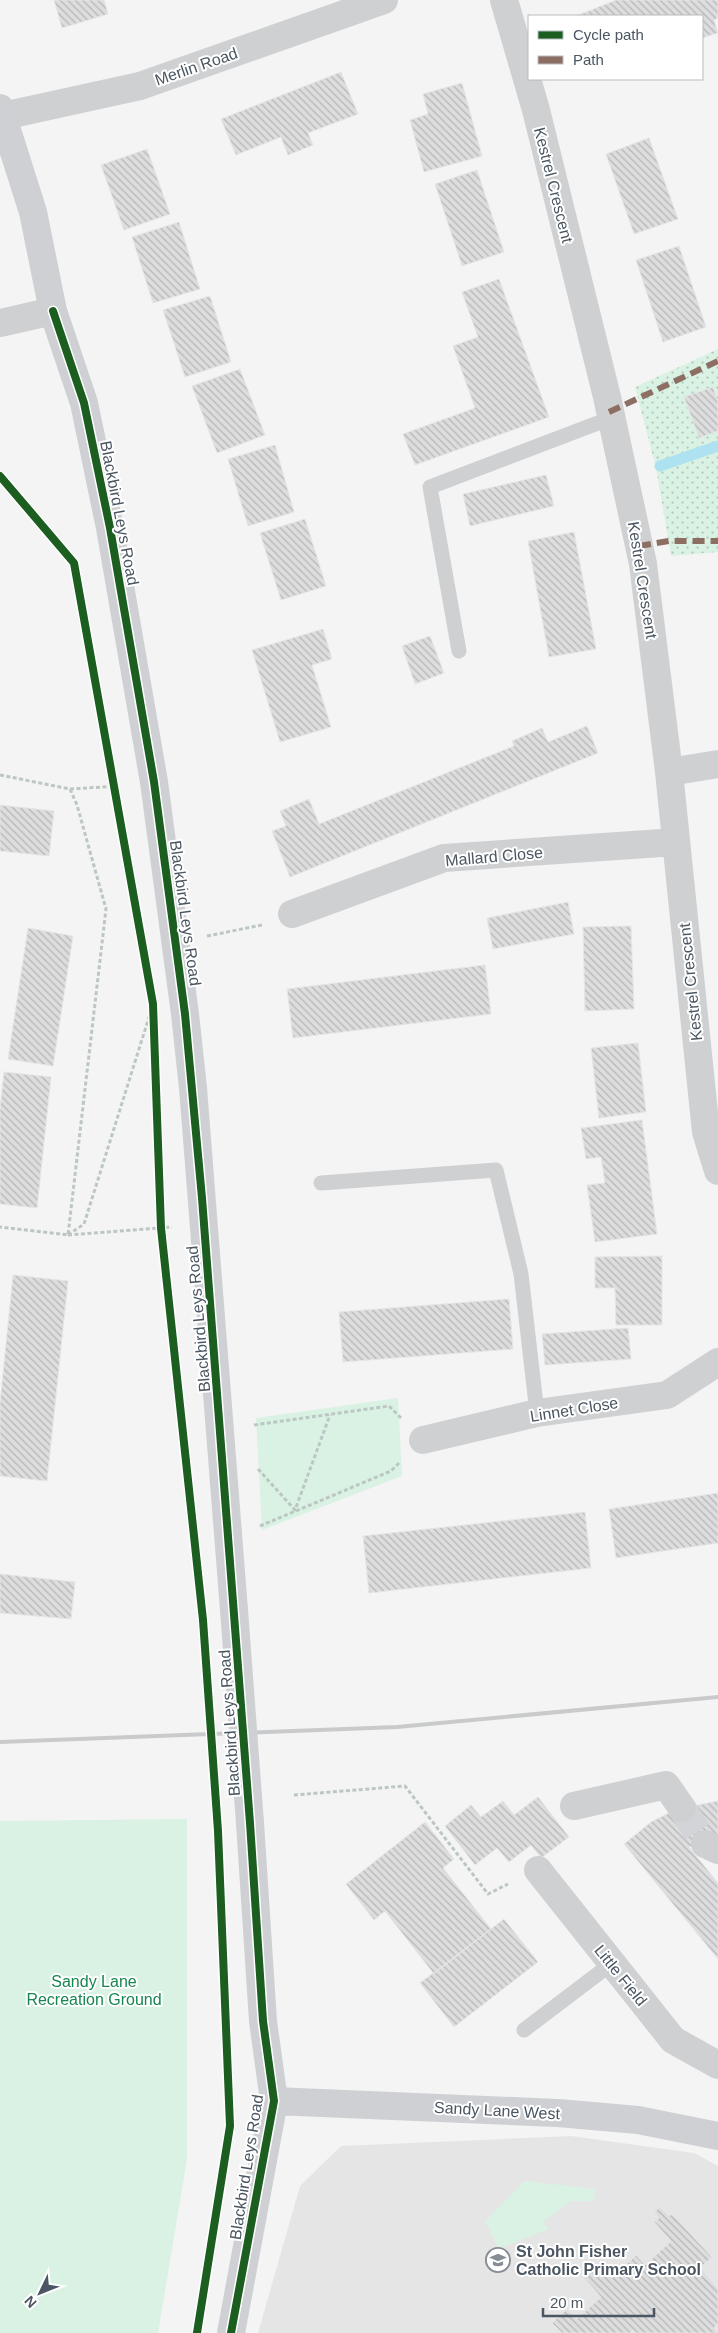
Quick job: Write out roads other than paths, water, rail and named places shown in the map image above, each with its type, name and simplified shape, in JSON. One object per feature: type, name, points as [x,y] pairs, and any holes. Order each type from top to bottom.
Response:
[{"type":"street","name":"Merlin Road","points":[[2,112],[140,86],[384,0]]},
{"type":"street","name":"Kestrel Crescent","points":[[504,0],[536,110],[643,564],[669,772],[706,1132],[718,1170]]},
{"type":"street","name":"Blackbird Leys Road","points":[[2,112],[33,212],[53,311],[84,403],[110,528],[154,782],[192,1078],[221,1429],[263,2021],[274,2101],[231,2333]]},
{"type":"street","points":[[0,323],[53,311]]},
{"type":"street","points":[[669,772],[718,764]]},
{"type":"street","name":"Mallard Close","points":[[292,914],[444,858],[676,842]]},
{"type":"street","name":"Linnet Close","points":[[423,1440],[538,1413],[667,1395],[718,1362]]},
{"type":"street","points":[[574,1806],[666,1785],[682,1808]]},
{"type":"street","name":"Little Field","points":[[538,1870],[673,2040],[718,2065]]},
{"type":"street","name":"Sandy Lane West","points":[[274,2101],[558,2113],[638,2120],[718,2136]]},
{"type":"lane","points":[[459,651],[430,487],[610,418]]},
{"type":"lane","points":[[321,1183],[496,1170],[521,1274],[538,1413]]},
{"type":"lane","points":[[524,2030],[611,1964]]},
{"type":"waterway","points":[[660,466],[718,446]]},
{"type":"tunnel","points":[[682,1808],[705,1844]]},
{"type":"railway","points":[[0,1742],[397,1727],[718,1697]]},
{"type":"place","name":"St John Fisher Catholic Primary School","points":[[498,2260]]},
{"type":"park label","name":"Sandy Lane Recreation Ground","points":[[94,1990]]}]
